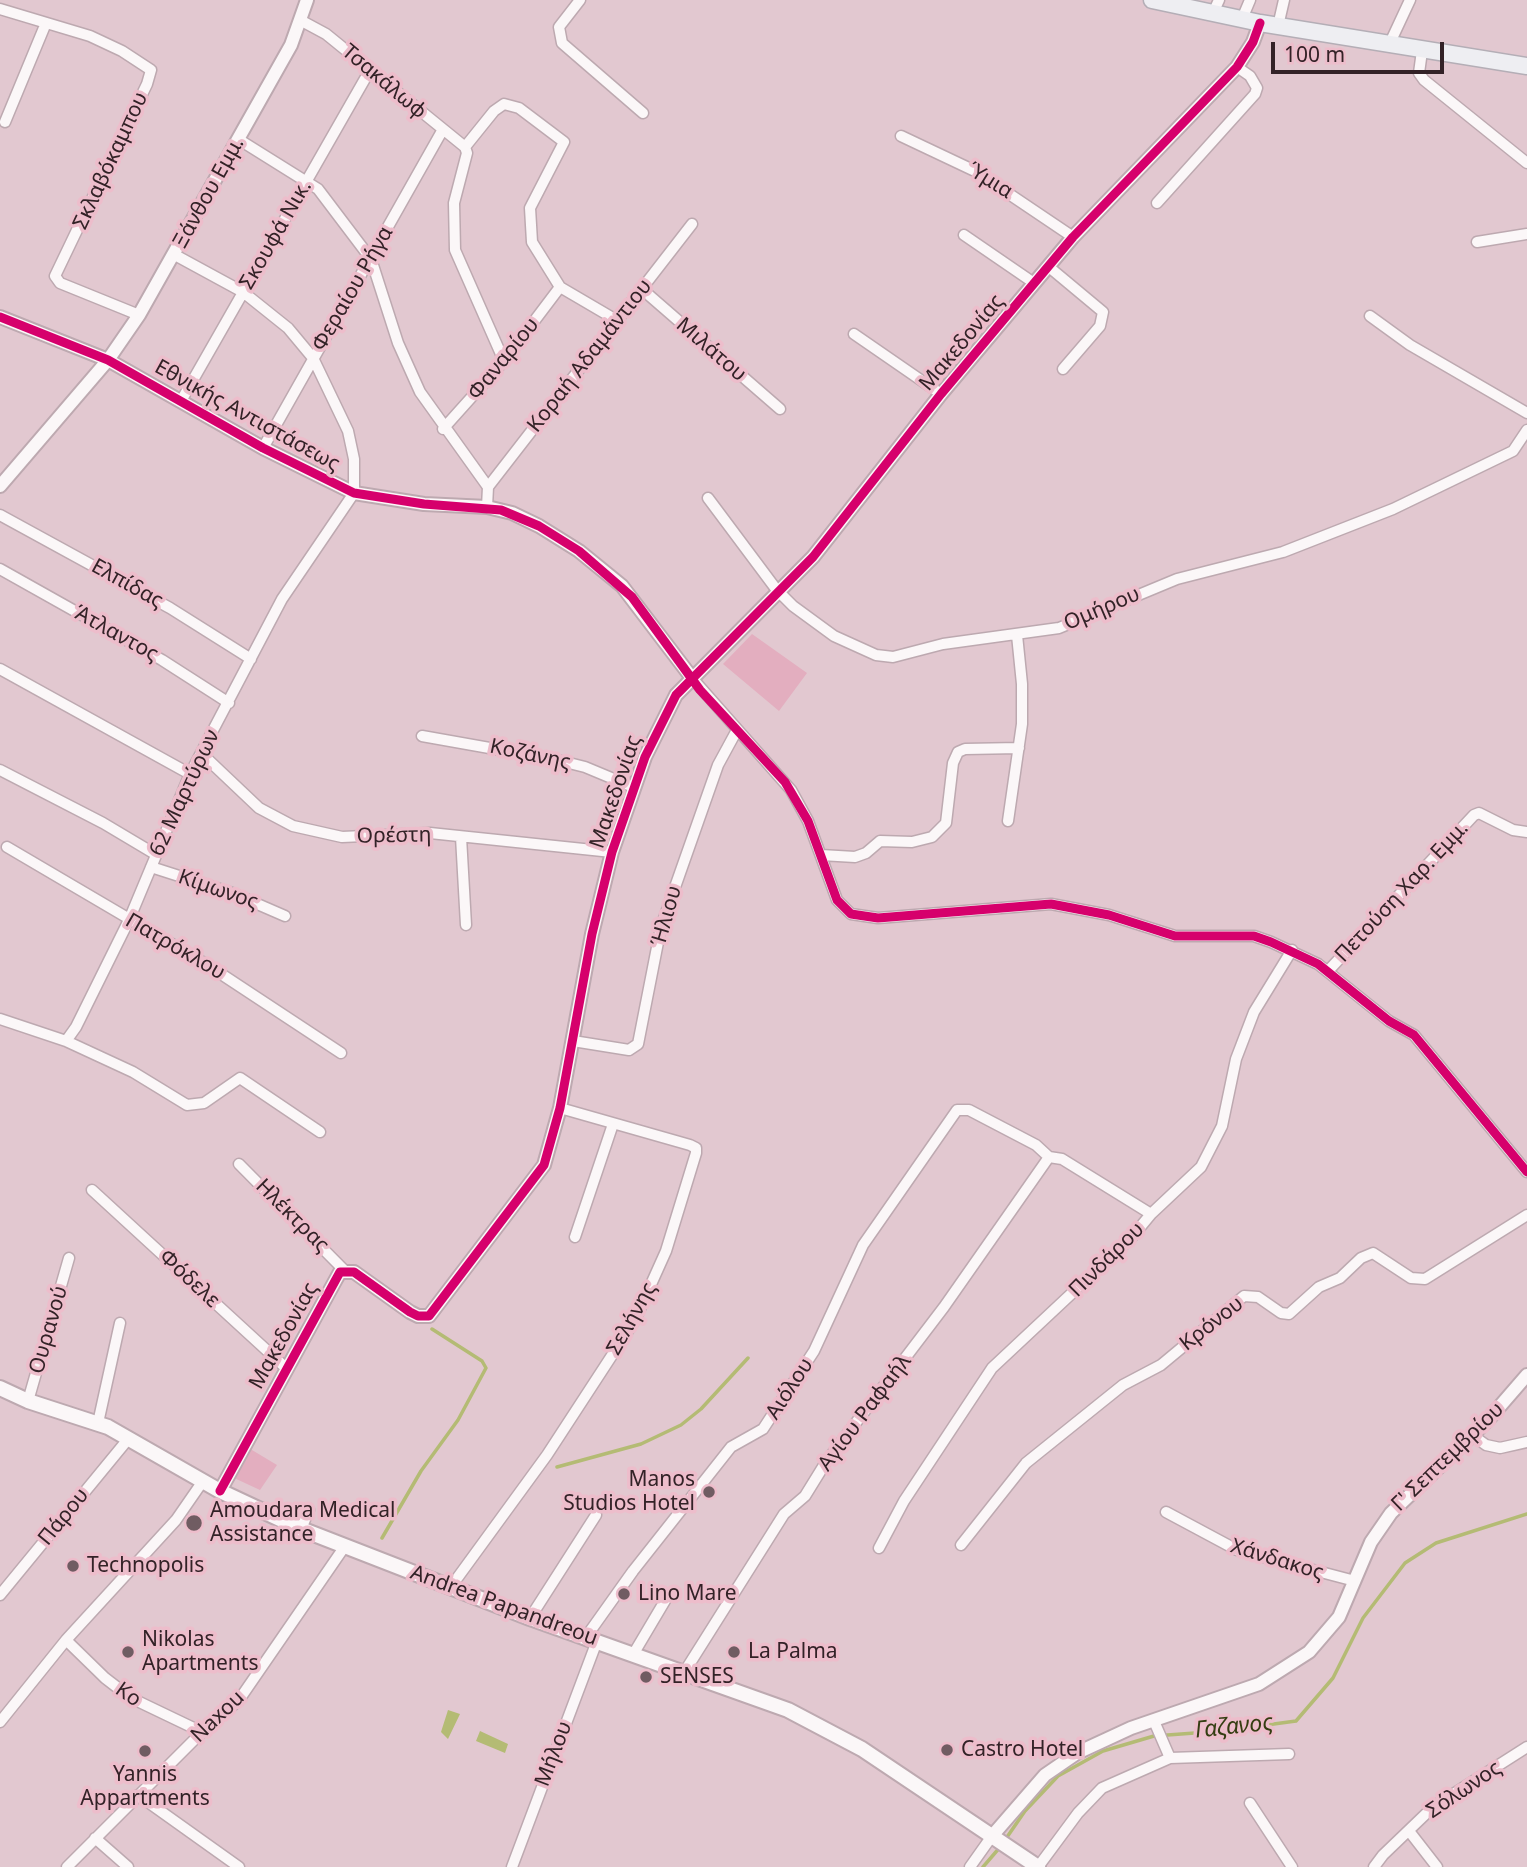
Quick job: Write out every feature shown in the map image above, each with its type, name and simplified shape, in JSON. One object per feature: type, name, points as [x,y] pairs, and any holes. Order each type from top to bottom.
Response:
[{"type":"main road","points":[[1152,0],[1216,7],[1242,19],[1260,23],[1527,66]]},
{"type":"main road","name":"Andrea Papandreou","points":[[0,1388],[28,1401],[98,1423],[220,1491],[301,1529],[530,1618],[685,1671],[788,1710],[831,1731],[893,1769],[1034,1864]]},
{"type":"street","name":"Ξάνθου Εμμ.","points":[[0,486],[108,360],[139,315],[291,45],[307,0]]},
{"type":"street","points":[[580,0],[559,27],[562,43],[643,113]]},
{"type":"street","points":[[1242,19],[1250,0]]},
{"type":"street","points":[[1278,26],[1284,0]]},
{"type":"street","points":[[1389,45],[1410,0]]},
{"type":"street","name":"Σκλαβόκαμπου","points":[[0,9],[90,36],[122,51],[150,70],[147,84],[55,276],[60,283],[139,315]]},
{"type":"street","name":"Τσακάλωφ","points":[[300,20],[326,34],[465,147]]},
{"type":"street","points":[[5,122],[46,23]]},
{"type":"street","name":"Μακεδονίας","points":[[220,1491],[336,1277],[344,1269],[362,1277],[410,1312],[418,1316],[429,1316],[544,1165],[560,1108],[592,934],[612,852],[633,787],[668,707],[692,678],[780,593],[842,523],[941,394],[1073,237],[1237,67],[1254,42],[1260,23]]},
{"type":"street","points":[[1422,51],[1419,73],[1424,80],[1527,163]]},
{"type":"street","points":[[1157,203],[1255,94],[1257,88],[1250,76],[1237,67]]},
{"type":"street","name":"Σκουφά Νικ.","points":[[181,401],[370,70]]},
{"type":"street","points":[[505,361],[455,250],[454,204],[467,153],[465,147],[494,111],[504,104],[519,108],[564,142],[532,202],[529,220],[532,242],[560,286],[618,321]]},
{"type":"street","name":"Φεραίου Ρήγα","points":[[263,448],[442,131]]},
{"type":"street","name":"Ύμια","points":[[901,136],[960,162],[1073,237]]},
{"type":"street","points":[[238,139],[318,189],[371,259],[398,343],[420,392],[443,429],[488,487],[487,507]]},
{"type":"street","name":"Κοραή Αδαμάντιου","points":[[488,487],[692,225]]},
{"type":"street","points":[[1477,242],[1527,234]]},
{"type":"street","points":[[964,235],[1034,283]]},
{"type":"street","points":[[175,255],[243,292],[288,328],[313,358],[348,431],[354,459],[354,494]]},
{"type":"street","points":[[1049,267],[1103,312],[1100,326],[1063,369]]},
{"type":"street","name":"Φαναρίου","points":[[443,429],[505,361],[560,286]]},
{"type":"street","name":"Μιλάτου","points":[[643,290],[780,409]]},
{"type":"street","points":[[1370,316],[1410,345],[1527,413]]},
{"type":"street","name":"Εθνικής Αντιστάσεως","points":[[0,317],[108,360],[263,448],[354,494],[424,504],[487,507],[512,513],[539,526],[565,541],[609,574],[643,611],[692,678]]},
{"type":"street","points":[[855,334],[941,394]]},
{"type":"street","name":"Ομήρου","points":[[708,498],[780,593],[827,632],[883,656],[1069,625],[1177,579],[1260,560],[1356,524],[1513,451],[1527,430]]},
{"type":"street","name":"62 Μαρτύρων","points":[[66,1041],[91,1000],[129,920],[190,774],[282,599],[354,494]]},
{"type":"street","name":"Ελπίδας","points":[[0,515],[170,608],[251,659]]},
{"type":"street","name":"Άτλαντος","points":[[0,569],[162,660],[229,703]]},
{"type":"street","points":[[1008,821],[1023,702],[1017,635]]},
{"type":"street","points":[[0,669],[190,774]]},
{"type":"street","points":[[692,678],[791,790],[808,821],[836,900],[850,914],[862,918],[1051,904],[1100,913],[1175,936],[1254,936],[1292,950],[1328,971],[1389,1021],[1419,1040],[1527,1172]]},
{"type":"street","name":"Ήλιου","points":[[573,1041],[629,1050],[638,1044],[661,927],[718,765],[737,730]]},
{"type":"street","name":"Κοζάνης","points":[[422,736],[557,760],[585,767],[633,787]]},
{"type":"street","points":[[821,855],[855,857],[866,853],[880,841],[912,842],[932,837],[946,823],[953,763],[958,752],[965,749],[1019,748]]},
{"type":"street","name":"Ορέστη","points":[[202,754],[259,808],[293,826],[342,837],[414,833],[612,852]]},
{"type":"street","points":[[0,770],[103,823],[155,854]]},
{"type":"street","name":"Πετούση Χαρ. Εμμ.","points":[[1328,971],[1475,814],[1483,814],[1513,830],[1527,832]]},
{"type":"street","points":[[461,837],[466,925]]},
{"type":"street","name":"Πατρόκλου","points":[[7,847],[206,964],[341,1053]]},
{"type":"street","name":"Κίμωνος","points":[[151,867],[232,893],[285,916]]},
{"type":"street","name":"Πινδάρου","points":[[879,1548],[904,1501],[992,1368],[1132,1237],[1151,1214],[1189,1180],[1209,1153],[1225,1117],[1236,1059],[1254,1012],[1292,950]]},
{"type":"street","points":[[0,1019],[66,1041],[133,1072],[187,1105],[199,1106],[209,1101],[240,1078],[320,1132]]},
{"type":"street","name":"Σελήνης","points":[[450,1588],[547,1455],[635,1320],[666,1251],[696,1148],[560,1108]]},
{"type":"street","name":"Αιόλου","points":[[591,1639],[633,1571],[731,1447],[763,1429],[814,1350],[863,1245],[957,1110],[968,1110],[1036,1144],[1049,1157]]},
{"type":"street","points":[[575,1237],[613,1124]]},
{"type":"street","points":[[1049,1157],[1062,1159],[1151,1214]]},
{"type":"street","name":"Αγίου Ραφαήλ","points":[[685,1671],[784,1514],[805,1496],[826,1462],[944,1307],[1049,1157]]},
{"type":"street","name":"Ηλέκτρας","points":[[239,1164],[344,1269]]},
{"type":"street","name":"Φόδελε","points":[[92,1190],[286,1368]]},
{"type":"street","name":"Κρόνου","points":[[961,1545],[1026,1463],[1123,1385],[1159,1367],[1240,1298],[1258,1297],[1289,1314],[1319,1287],[1340,1278],[1361,1258],[1373,1252],[1411,1279],[1426,1279],[1527,1214]]},
{"type":"street","name":"Ουρανού","points":[[28,1401],[69,1258]]},
{"type":"street","points":[[98,1423],[120,1323]]},
{"type":"street","name":"Γ' Σεπτεμβρίου","points":[[995,1838],[1031,1789],[1060,1763],[1101,1740],[1157,1726],[1249,1688],[1294,1664],[1334,1626],[1375,1535],[1391,1513],[1472,1435],[1527,1375]]},
{"type":"street","points":[[1472,1435],[1486,1445],[1500,1448],[1527,1442]]},
{"type":"street","name":"Πάρου","points":[[0,1595],[129,1438]]},
{"type":"street","points":[[0,1722],[66,1640],[160,1539],[203,1480]]},
{"type":"street","points":[[301,1529],[309,1510]]},
{"type":"street","name":"Χάνδακος","points":[[1166,1512],[1237,1550],[1355,1581]]},
{"type":"street","points":[[530,1618],[596,1515]]},
{"type":"street","name":"Naxou","points":[[67,1867],[246,1691],[345,1546]]},
{"type":"street","points":[[634,1653],[666,1599]]},
{"type":"street","name":"Μήλου","points":[[512,1867],[591,1639]]},
{"type":"street","name":"Ko","points":[[66,1640],[104,1678],[131,1698],[202,1732]]},
{"type":"street","points":[[1157,1726],[1169,1755]]},
{"type":"street","name":"Σόλωνος","points":[[1374,1867],[1409,1830],[1459,1789],[1527,1747]]},
{"type":"street","points":[[1034,1864],[1102,1788],[1169,1755],[1289,1754]]},
{"type":"street","points":[[138,1796],[239,1867]]},
{"type":"street","points":[[1250,1803],[1292,1867]]},
{"type":"street","points":[[1409,1830],[1437,1867]]},
{"type":"street","points":[[95,1838],[128,1867]]},
{"type":"street","points":[[970,1867],[995,1838]]},
{"type":"shaded area","points":[[752,634],[807,673],[779,711],[723,664]]},
{"type":"shaded area","points":[[247,1447],[277,1465],[260,1490],[232,1477]]},
{"type":"shaded area","points":[[448,1710],[460,1714],[448,1739],[441,1732]]},
{"type":"shaded area","points":[[480,1731],[508,1744],[505,1753],[476,1741]]},
{"type":"waterway","points":[[382,1538],[421,1471],[458,1420],[486,1368],[482,1361],[432,1329]]},
{"type":"waterway","points":[[557,1467],[641,1444],[681,1425],[701,1409],[748,1358]]},
{"type":"waterway","name":"Γαζανος","points":[[1005,1840],[1025,1811],[1058,1776],[1103,1751],[1154,1736],[1222,1731],[1296,1721],[1333,1678],[1363,1618],[1405,1563],[1436,1543],[1527,1514]]},
{"type":"waterway","name":"Γαζανος","points":[[983,1867],[1001,1846]]},
{"type":"cycle path","points":[[220,1491],[340,1272],[354,1272],[410,1312],[418,1316],[429,1316],[544,1165],[560,1108],[592,934],[612,852],[645,757],[676,695],[813,557],[941,394],[1073,237],[1237,67],[1253,42],[1260,23]]},
{"type":"cycle path","points":[[0,317],[108,360],[263,448],[354,493],[424,504],[501,510],[539,526],[579,551],[632,597],[700,690],[785,782],[808,821],[837,900],[851,914],[878,918],[1051,904],[1109,915],[1175,936],[1254,936],[1271,942],[1318,964],[1389,1021],[1414,1035],[1527,1172]]},
{"type":"place","name":"Manos Studios Hotel","points":[[709,1492]]},
{"type":"place","name":"Amoudara Medical Assistance","points":[[194,1523]]},
{"type":"place","name":"Technopolis","points":[[73,1566]]},
{"type":"place","name":"Lino Mare","points":[[624,1594]]},
{"type":"place","name":"Nikolas Apartments","points":[[128,1652]]},
{"type":"place","name":"La Palma","points":[[734,1652]]},
{"type":"place","name":"SENSES","points":[[646,1677]]},
{"type":"place","name":"Castro Hotel","points":[[947,1750]]},
{"type":"place","name":"Yannis Appartments","points":[[145,1751]]}]
